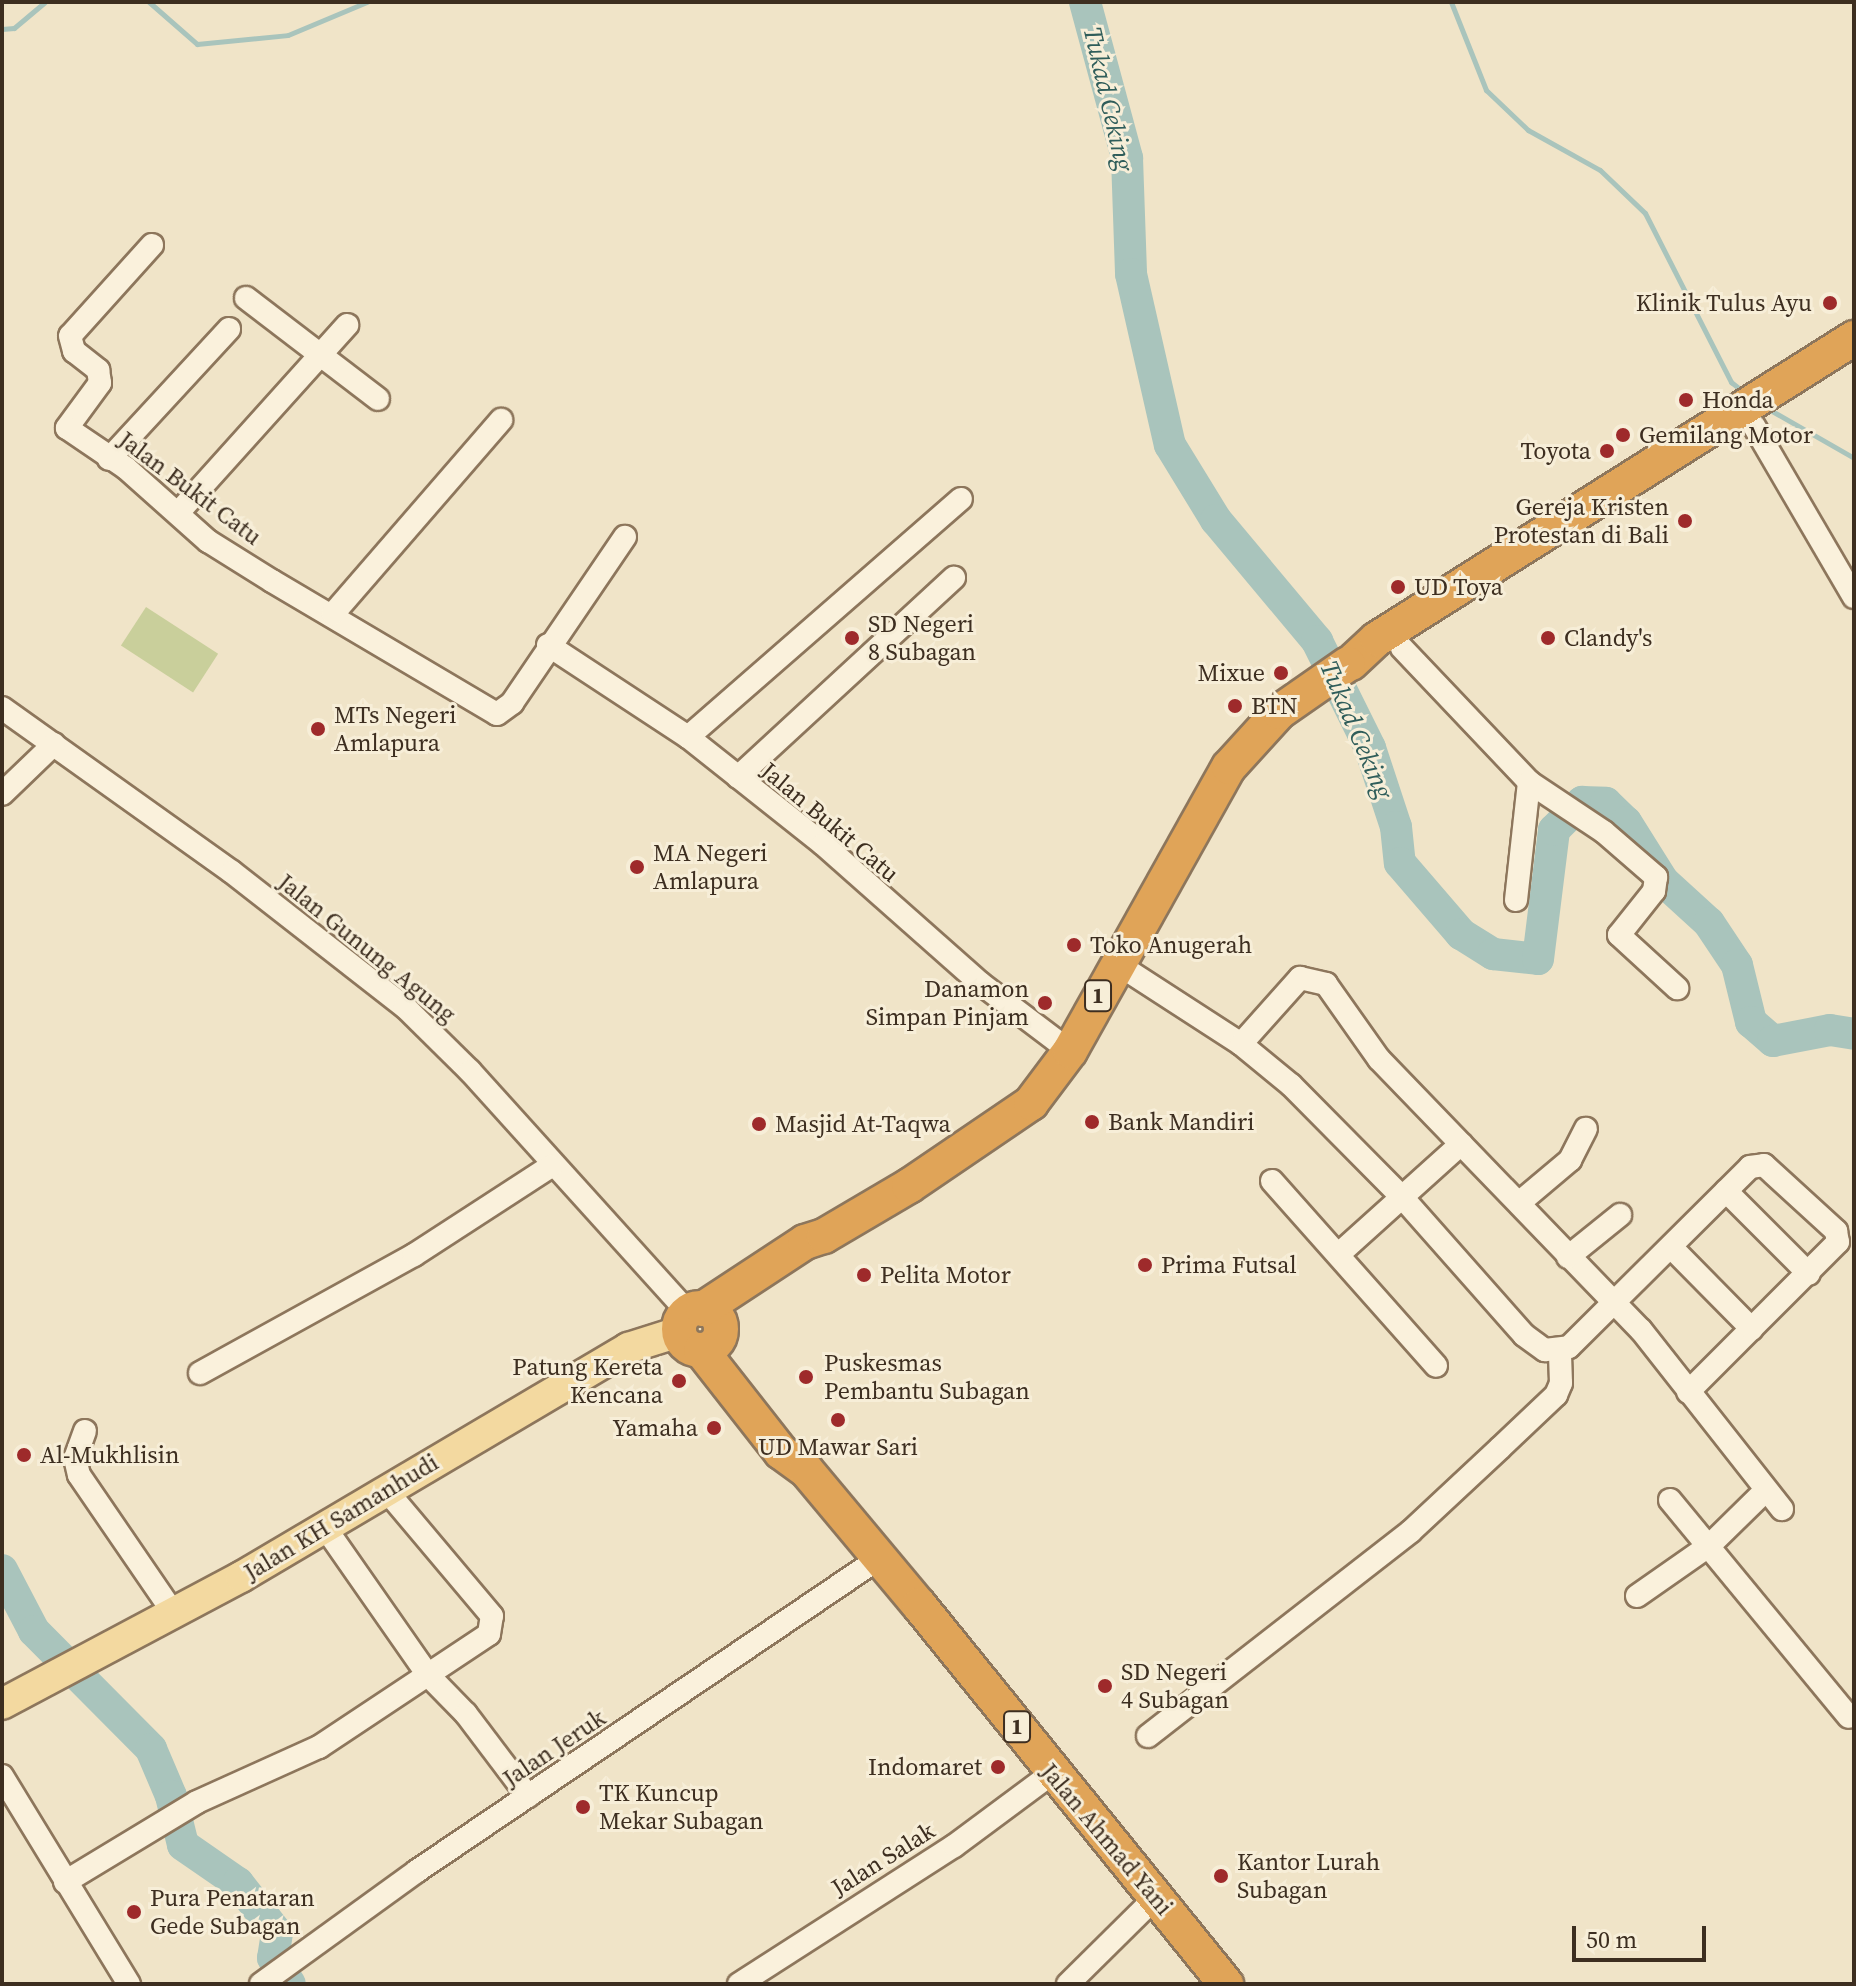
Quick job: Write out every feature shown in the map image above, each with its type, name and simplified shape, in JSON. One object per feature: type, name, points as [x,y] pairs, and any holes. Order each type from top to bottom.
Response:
[{"type":"highway","name":"1","points":[[1350,663],[1402,648],[1752,419],[1854,338]]},
{"type":"highway","name":"1","points":[[1792,389],[1854,361]]},
{"type":"highway","name":"1","points":[[702,1327],[815,1252],[824,1236],[1010,1121],[1048,1084],[1070,1051],[1116,963],[1229,767],[1261,729],[1307,691],[1350,663],[1377,639],[1752,419]]},
{"type":"highway","name":"Jalan Ahmad Yani","points":[[702,1327],[797,1439],[806,1470],[977,1675],[1051,1774],[1226,1984]]},
{"type":"main road","name":"Jalan KH Samanhudi","points":[[2,1704],[241,1577],[628,1348],[702,1327]]},
{"type":"street","name":"Jalan Bukit Catu","points":[[152,245],[70,336],[74,351],[100,375],[67,428],[178,513],[208,541],[333,614],[475,706],[497,714],[512,703],[548,645],[625,537]]},
{"type":"street","points":[[246,298],[378,399]]},
{"type":"street","points":[[178,513],[347,325]]},
{"type":"street","points":[[109,459],[229,329]]},
{"type":"street","points":[[1752,419],[1854,597]]},
{"type":"street","points":[[333,614],[501,420]]},
{"type":"street","points":[[688,737],[961,499]]},
{"type":"street","points":[[738,777],[954,578]]},
{"type":"street","name":"Jalan Bukit Catu","points":[[548,645],[688,737],[823,844],[980,983],[1070,1051]]},
{"type":"street","points":[[1402,648],[1529,782],[1604,832],[1648,869],[1657,884],[1621,927],[1622,941],[1677,988]]},
{"type":"street","name":"Jalan Gunung Agung","points":[[2,708],[232,872],[405,1007],[470,1071],[551,1166],[702,1327]]},
{"type":"street","points":[[2,794],[54,744]]},
{"type":"street","points":[[1516,900],[1529,782]]},
{"type":"street","points":[[1116,963],[1241,1044],[1291,1085],[1402,1197],[1524,1335],[1545,1350],[1560,1351],[1615,1303],[1726,1191],[1761,1163],[1836,1231],[1836,1246],[1688,1392]]},
{"type":"street","points":[[1241,1044],[1294,984],[1308,976],[1317,978],[1379,1059],[1615,1303],[1782,1509]]},
{"type":"street","points":[[1519,1203],[1570,1160],[1586,1129]]},
{"type":"street","points":[[1340,1253],[1461,1144]]},
{"type":"street","points":[[200,1373],[414,1255],[551,1166]]},
{"type":"street","points":[[1272,1181],[1340,1253],[1436,1366]]},
{"type":"street","points":[[1726,1191],[1809,1274]]},
{"type":"street","points":[[1568,1257],[1620,1215]]},
{"type":"street","points":[[1671,1247],[1752,1329]]},
{"type":"street","points":[[1148,1736],[1410,1532],[1520,1430],[1556,1395],[1561,1383],[1560,1351]]},
{"type":"street","points":[[85,1431],[75,1458],[79,1475],[172,1611]]},
{"type":"street","points":[[65,1882],[197,1802],[319,1747],[489,1634],[492,1616],[386,1490]]},
{"type":"street","points":[[1637,1596],[1710,1545],[1766,1490]]},
{"type":"street","points":[[1670,1500],[1849,1717]]},
{"type":"street","points":[[324,1526],[428,1675],[466,1714],[528,1796]]},
{"type":"street","name":"Jalan Jeruk","points":[[267,1981],[528,1796],[878,1559]]},
{"type":"street","name":"Jalan Salak","points":[[739,1984],[954,1846],[1051,1774]]},
{"type":"street","points":[[2,1776],[129,1984]]},
{"type":"street","points":[[1068,1984],[1155,1898]]},
{"type":"green space","points":[[146,607],[218,654],[193,692],[121,646]]},
{"type":"waterway","points":[[2,29],[14,28],[45,2]]},
{"type":"waterway","points":[[149,2],[197,44],[288,35],[367,2]]},
{"type":"waterway","name":"Tukad Ceking","points":[[1085,2],[1127,158],[1131,274],[1170,445],[1216,520],[1317,641],[1370,748],[1396,827],[1400,863],[1461,934],[1493,954],[1538,959],[1554,830],[1582,802],[1606,803],[1626,822],[1663,881],[1709,923],[1737,965],[1751,1022],[1773,1041],[1830,1030],[1854,1034]]},
{"type":"waterway","points":[[1451,2],[1486,90],[1528,130],[1600,170],[1645,213],[1731,382],[1744,392]]},
{"type":"waterway","points":[[1765,407],[1854,458]]},
{"type":"waterway","points":[[2,1570],[34,1631],[151,1749],[171,1796],[183,1845],[238,1883],[277,1933],[273,1958],[290,1984]]},
{"type":"place","name":"Klinik Tulus Ayu","points":[[1830,303]]},
{"type":"place","name":"Honda","points":[[1686,400]]},
{"type":"place","name":"Gemilang Motor","points":[[1623,435]]},
{"type":"place","name":"Toyota","points":[[1607,451]]},
{"type":"place","name":"Gereja Kristen Protestan di Bali","points":[[1685,521]]},
{"type":"place","name":"UD Toya","points":[[1398,587]]},
{"type":"place","name":"SD Negeri 8 Subagan","points":[[852,638]]},
{"type":"place","name":"Clandy's","points":[[1548,638]]},
{"type":"place","name":"Mixue","points":[[1281,673]]},
{"type":"place","name":"BTN","points":[[1235,706]]},
{"type":"place","name":"MTs Negeri Amlapura","points":[[318,729]]},
{"type":"place","name":"MA Negeri Amlapura","points":[[637,867]]},
{"type":"place","name":"Toko Anugerah","points":[[1074,945]]},
{"type":"place","name":"Danamon Simpan Pinjam","points":[[1045,1003]]},
{"type":"place","name":"Bank Mandiri","points":[[1092,1122]]},
{"type":"place","name":"Masjid At-Taqwa","points":[[759,1124]]},
{"type":"place","name":"Prima Futsal","points":[[1145,1265]]},
{"type":"place","name":"Pelita Motor","points":[[864,1275]]},
{"type":"place","name":"Puskesmas Pembantu Subagan","points":[[806,1377]]},
{"type":"place","name":"Patung Kereta Kencana","points":[[679,1381]]},
{"type":"place","name":"UD Mawar Sari","points":[[838,1420]]},
{"type":"place","name":"Yamaha","points":[[714,1428]]},
{"type":"place","name":"Al-Mukhlisin","points":[[24,1455]]},
{"type":"place","name":"SD Negeri 4 Subagan","points":[[1105,1686]]},
{"type":"place","name":"Indomaret","points":[[998,1767]]},
{"type":"place","name":"TK Kuncup Mekar Subagan","points":[[583,1807]]},
{"type":"place","name":"Kantor Lurah Subagan","points":[[1221,1876]]},
{"type":"place","name":"Pura Penataran Gede Subagan","points":[[134,1912]]}]
